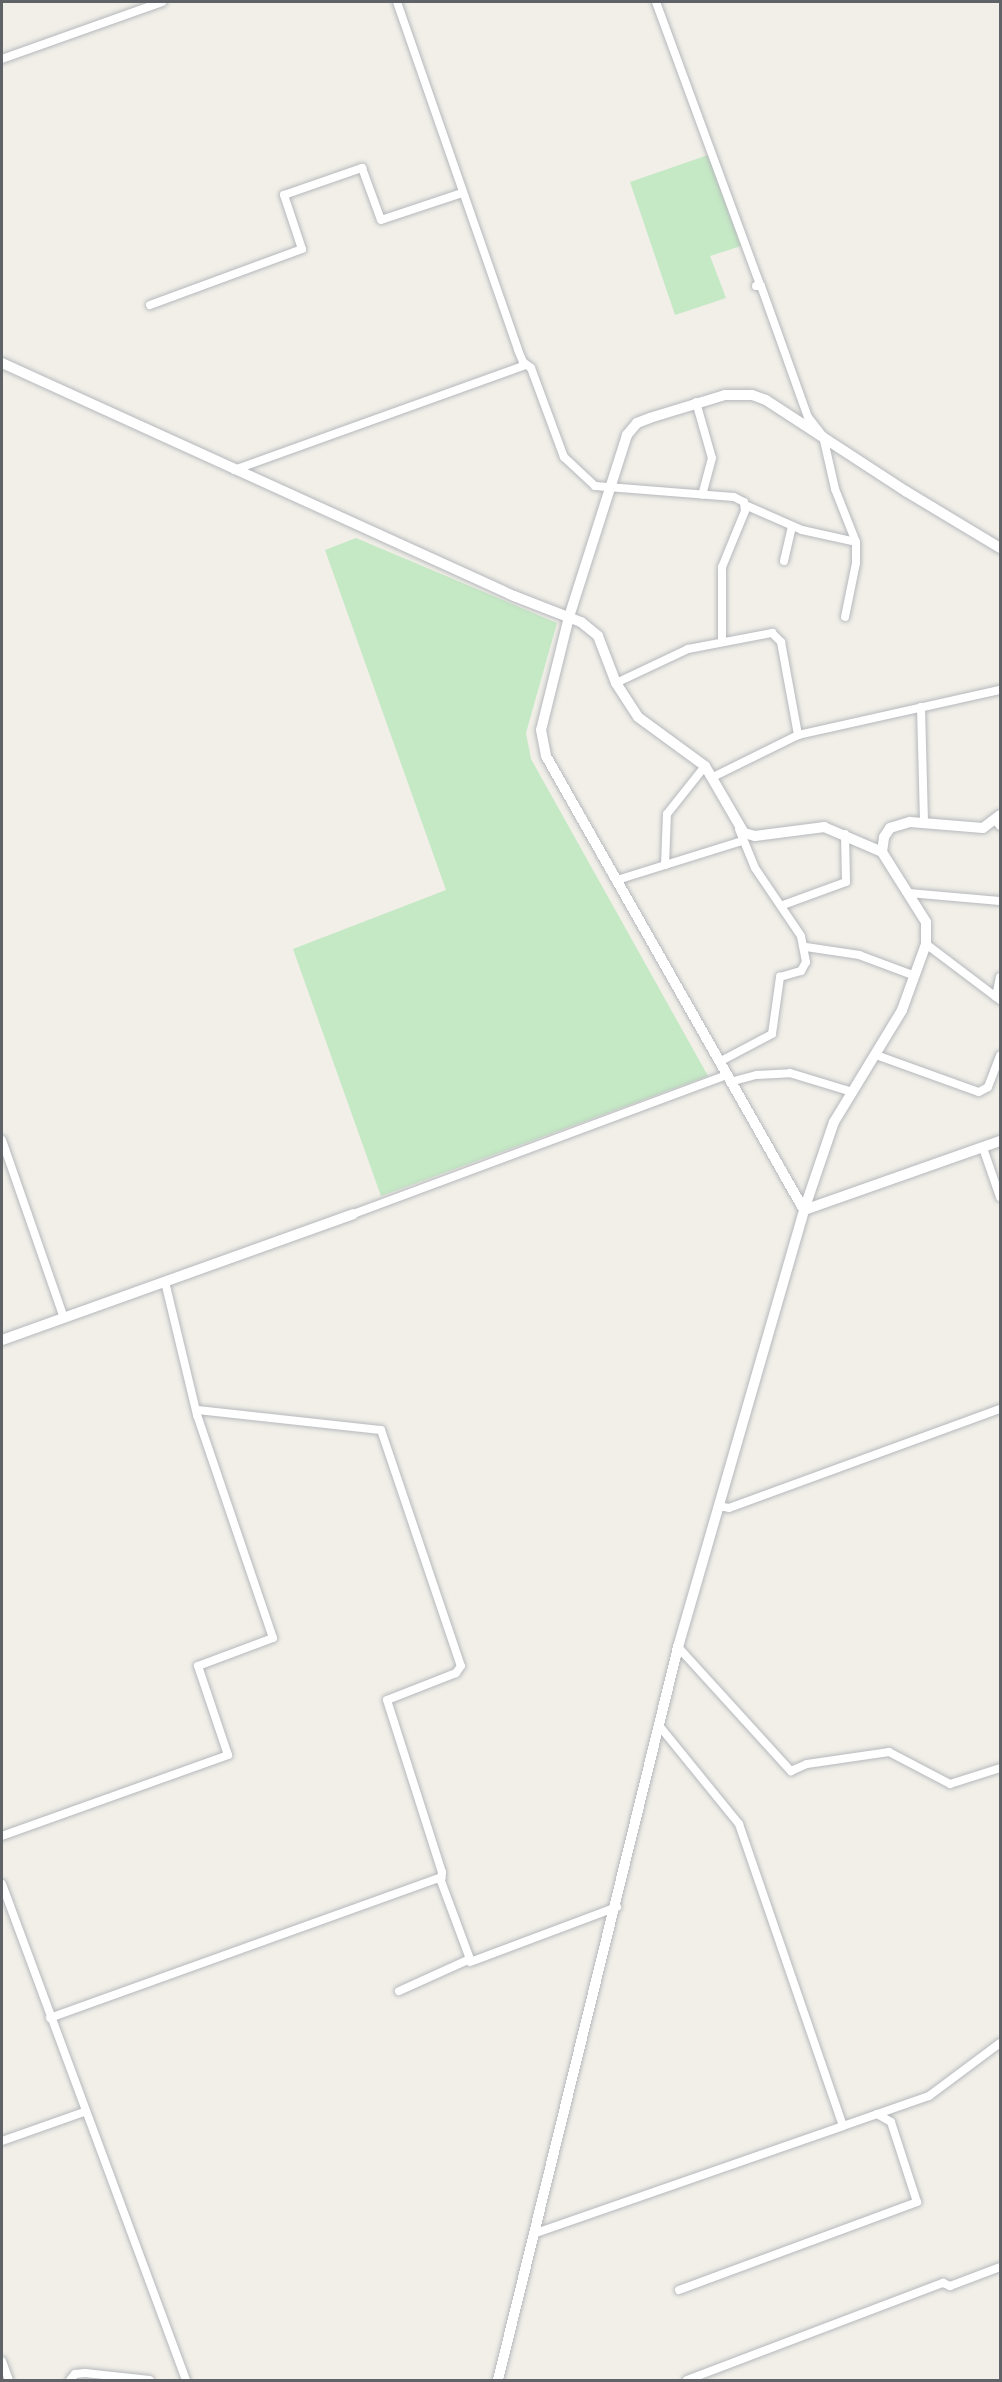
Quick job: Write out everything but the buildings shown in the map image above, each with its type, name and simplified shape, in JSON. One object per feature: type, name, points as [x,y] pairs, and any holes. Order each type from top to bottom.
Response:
[{"type":"street","points":[[2,59],[162,2]]},
{"type":"street","points":[[397,2],[463,187],[462,193],[526,365],[531,368],[564,457],[595,486],[610,490],[734,497],[745,505],[792,526],[856,542]]},
{"type":"street","points":[[656,2],[808,417],[822,436],[835,489],[856,542],[856,563],[845,618]]},
{"type":"street","points":[[150,305],[302,249],[284,195],[362,168],[381,220],[462,193]]},
{"type":"street","points":[[2,363],[234,470],[569,617],[595,631],[616,683],[638,717],[705,766],[715,776],[739,827],[742,841],[754,868],[783,905],[806,947],[804,968],[780,977],[774,1030],[719,1062]]},
{"type":"street","points":[[234,470],[526,365]]},
{"type":"street","points":[[804,1210],[546,756],[542,739],[543,713],[569,617],[631,428],[696,402],[725,395],[752,395],[784,410],[1000,548]]},
{"type":"street","points":[[696,402],[712,458],[702,495]]},
{"type":"street","points":[[722,640],[722,567],[745,505]]},
{"type":"street","points":[[784,561],[792,526]]},
{"type":"street","points":[[616,683],[671,656],[722,640],[765,633],[779,638],[798,735]]},
{"type":"street","points":[[715,776],[798,735],[1000,690]]},
{"type":"street","points":[[921,707],[924,823]]},
{"type":"street","points":[[665,865],[667,814],[705,766]]},
{"type":"street","points":[[882,852],[884,837],[890,828],[910,822],[983,828],[999,821]]},
{"type":"street","points":[[498,2380],[661,1728],[678,1647],[804,1210],[827,1139],[910,993],[926,944],[926,922],[882,852],[845,834],[810,826],[755,836],[739,827]]},
{"type":"street","points":[[783,905],[846,882],[845,834]]},
{"type":"street","points":[[617,880],[742,841]]},
{"type":"street","points":[[909,893],[1000,901]]},
{"type":"street","points":[[926,944],[998,998]]},
{"type":"street","points":[[806,947],[859,955],[915,976]]},
{"type":"street","points":[[998,998],[1000,977]]},
{"type":"street","points":[[876,1055],[979,1092],[988,1087],[1000,1055]]},
{"type":"street","points":[[2,1340],[729,1079],[789,1073],[852,1092]]},
{"type":"street","points":[[2,1140],[64,1318]]},
{"type":"street","points":[[804,1210],[1000,1142]]},
{"type":"street","points":[[983,1148],[1000,1197]]},
{"type":"street","points":[[2,1836],[228,1755],[198,1666],[273,1638],[197,1410],[165,1282]]},
{"type":"street","points":[[718,1506],[729,1508],[1000,1408]]},
{"type":"street","points":[[197,1410],[381,1430],[461,1666],[456,1673],[387,1700],[441,1877],[470,1962]]},
{"type":"street","points":[[678,1647],[791,1771],[807,1764],[889,1752],[954,1785],[1000,1768]]},
{"type":"street","points":[[661,1728],[739,1824],[843,2126]]},
{"type":"street","points":[[50,2018],[441,1877]]},
{"type":"street","points":[[2,1884],[84,2112],[186,2380]]},
{"type":"street","points":[[399,1991],[616,1906]]},
{"type":"street","points":[[536,2233],[929,2096],[1000,2043]]},
{"type":"street","points":[[2,2141],[84,2112]]},
{"type":"street","points":[[679,2290],[917,2202],[891,2122],[877,2114]]},
{"type":"street","points":[[687,2380],[943,2283],[950,2286],[1000,2267]]},
{"type":"street","points":[[2,2361],[9,2380]]},
{"type":"street","points":[[70,2380],[75,2374],[85,2373],[150,2380]]},
{"type":"green space","points":[[708,155],[741,246],[710,256],[726,298],[675,315],[630,182]]},
{"type":"green space","points":[[356,538],[557,623],[526,733],[531,759],[708,1076],[381,1196],[293,949],[446,890],[325,550]]}]
